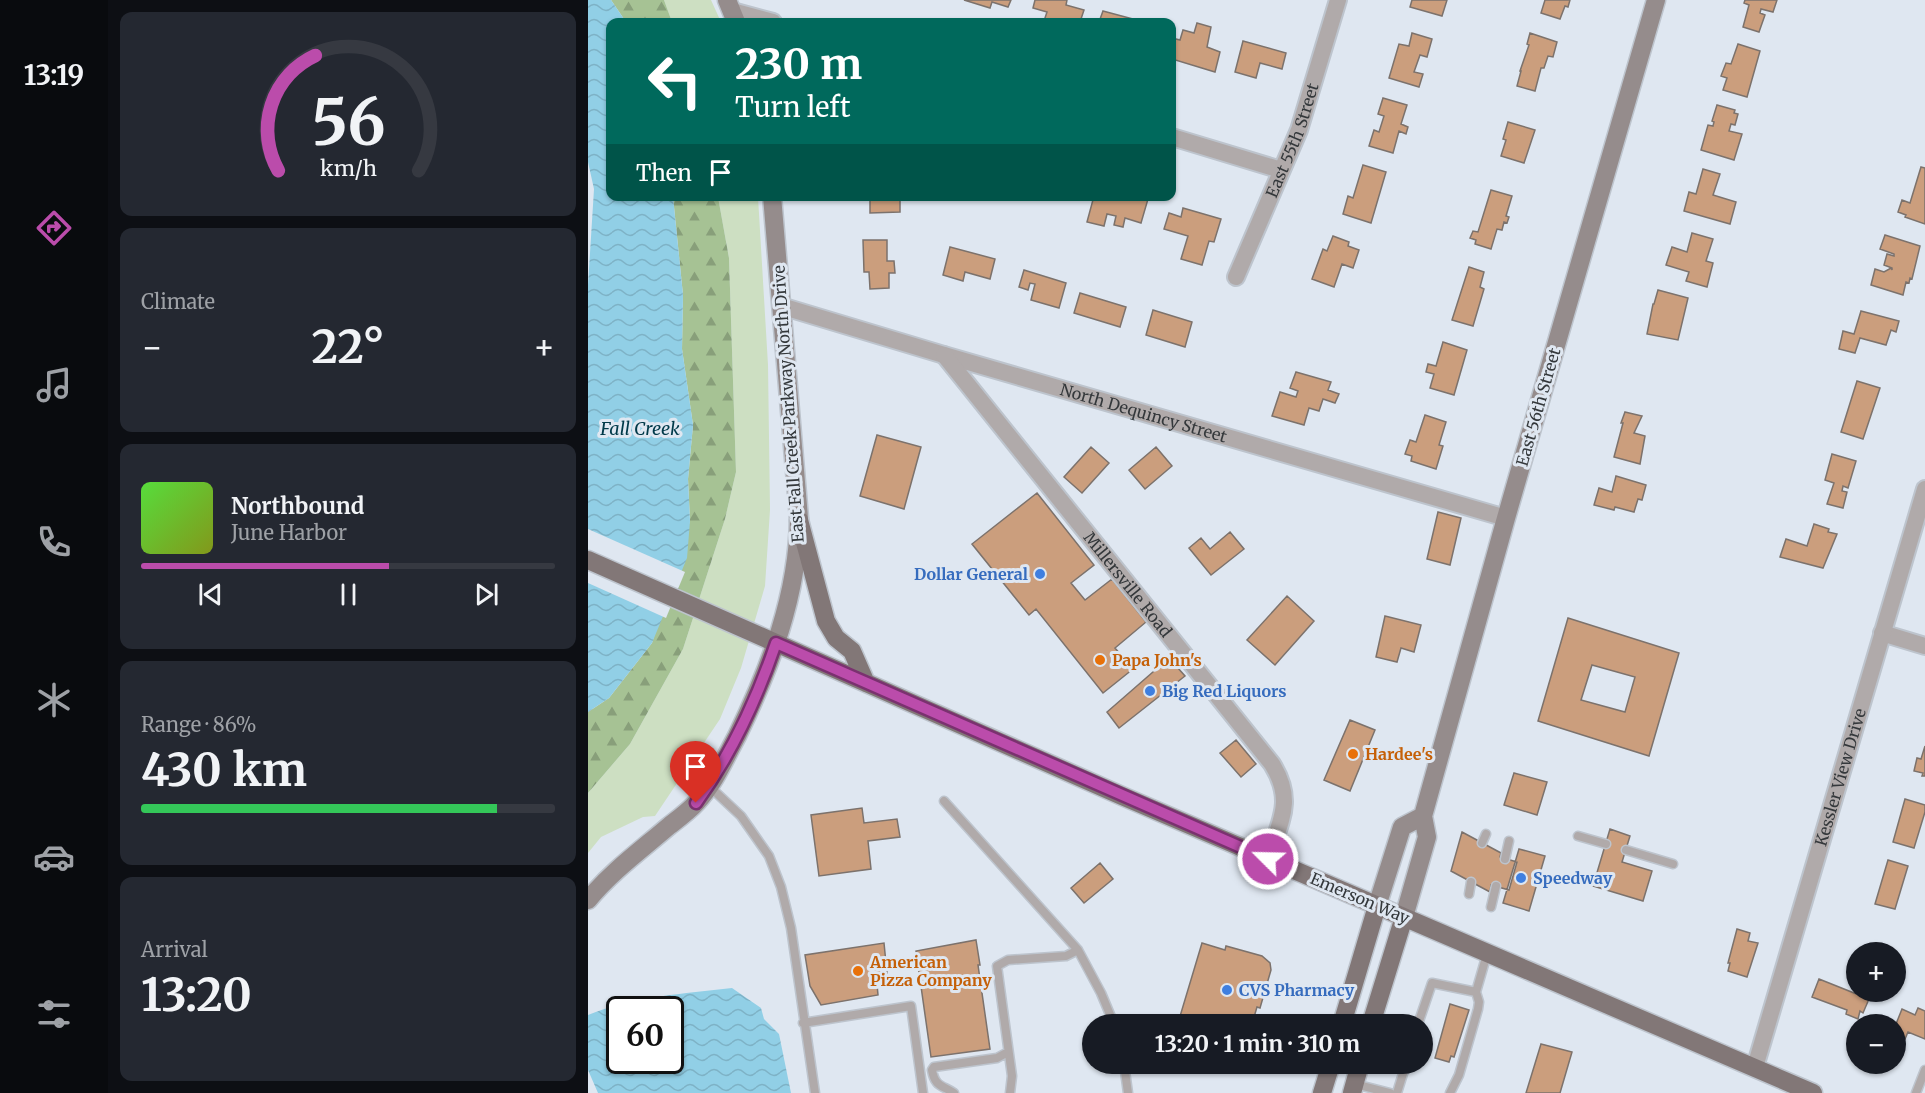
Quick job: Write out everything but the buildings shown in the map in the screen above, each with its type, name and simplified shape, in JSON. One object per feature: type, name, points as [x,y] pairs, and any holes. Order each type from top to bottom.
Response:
[{"type":"main road","points":[[799,520],[826,621],[836,638],[852,651],[866,683]]},
{"type":"main road","name":"Emerson Way","points":[[588,560],[1268,859],[1813,1093]]},
{"type":"main road","points":[[1345,1014],[1377,906]]},
{"type":"main road","name":"East 56th Street","points":[[1374,1014],[1404,917]]},
{"type":"main road","points":[[1322,1093],[1327,1074]]},
{"type":"main road","points":[[1353,1089],[1357,1074]]},
{"type":"street","name":"East 55th Street","points":[[1236,277],[1299,130],[1338,0]]},
{"type":"street","name":"East 56th Street","points":[[1404,917],[1427,837],[1423,816],[1506,518],[1656,0]]},
{"type":"street","points":[[732,11],[758,18]]},
{"type":"street","points":[[1176,138],[1281,170]]},
{"type":"street","name":"East Fall Creek Parkway North Drive","points":[[588,900],[615,873],[696,803],[709,786],[765,675],[790,599],[796,566],[799,520],[772,201]]},
{"type":"street","name":"North Dequincy Street","points":[[781,306],[1506,518]]},
{"type":"street","name":"Millersville Road","points":[[944,355],[1272,764],[1282,783],[1285,799],[1268,859]]},
{"type":"street","name":"Kessler View Drive","points":[[1755,1067],[1925,489]]},
{"type":"street","points":[[1882,633],[1925,646]]},
{"type":"street","points":[[1377,906],[1402,827],[1423,816]]},
{"type":"lane","points":[[709,786],[741,816],[769,856],[781,887],[791,928],[815,1093]]},
{"type":"lane","points":[[944,801],[1078,950],[1110,1014]]},
{"type":"lane","points":[[1578,836],[1606,844]]},
{"type":"lane","points":[[1505,859],[1509,841]]},
{"type":"lane","points":[[1626,850],[1672,864]]},
{"type":"lane","points":[[1468,894],[1471,882]]},
{"type":"lane","points":[[1491,908],[1496,886]]},
{"type":"lane","points":[[1010,1093],[1012,1076],[997,966],[1008,960],[1066,956],[1078,950]]},
{"type":"lane","points":[[1450,1093],[1459,1075],[1478,1009],[1479,1002],[1476,992],[1487,954]]},
{"type":"lane","points":[[1421,1014],[1432,983],[1476,992]]},
{"type":"lane","points":[[803,1023],[911,1006],[923,1093]]},
{"type":"lane","points":[[954,1093],[937,1084],[932,1070],[934,1067],[997,1058],[1008,1052]]},
{"type":"lane","points":[[1916,1093],[1925,1070]]},
{"type":"lane","points":[[1125,1074],[1128,1093]]},
{"type":"lane","points":[[1397,1093],[1403,1074]]},
{"type":"lane","points":[[1353,1089],[1390,1093]]},
{"type":"green space","points":[[611,0],[664,0],[671,18],[623,18]]},
{"type":"green space","points":[[664,0],[711,0],[719,18],[671,18]]},
{"type":"green space","points":[[673,201],[719,201],[729,258],[736,472],[725,519],[683,649],[630,744],[588,793],[588,712],[609,698],[652,643],[690,521],[688,479],[693,425],[682,349],[683,295]]},
{"type":"green space","points":[[719,201],[758,201],[768,365],[770,510],[765,586],[741,668],[720,719],[655,816],[643,817],[601,837],[588,853],[588,793],[630,744],[683,649],[725,519],[736,472],[729,258]]},
{"type":"water","name":"Fall Creek","points":[[588,0],[611,0],[623,18],[606,18],[606,201],[673,201],[683,295],[682,349],[693,425],[688,479],[690,521],[687,558],[652,643],[609,698],[588,712],[588,285],[594,189],[588,162]]},
{"type":"water","points":[[732,988],[761,1008],[764,1019],[779,1034],[791,1093],[598,1093],[588,1070],[588,1015],[606,1009],[606,1074],[684,1074],[684,996],[665,996]]},
{"type":"pier","points":[[588,529],[685,572],[666,618],[588,583]]},
{"type":"place","name":"Dollar General","points":[[1040,574]]},
{"type":"place","name":"Papa John's","points":[[1100,660]]},
{"type":"place","name":"Big Red Liquors","points":[[1150,691]]},
{"type":"place","name":"Hardee's","points":[[1353,754]]},
{"type":"place","name":"Speedway","points":[[1521,878]]},
{"type":"place","name":"American Pizza Company","points":[[858,971]]},
{"type":"place","name":"CVS Pharmacy","points":[[1227,990]]},
{"type":"route","points":[[696,803],[709,786],[747,714],[765,675],[776,643],[1268,859]]}]
